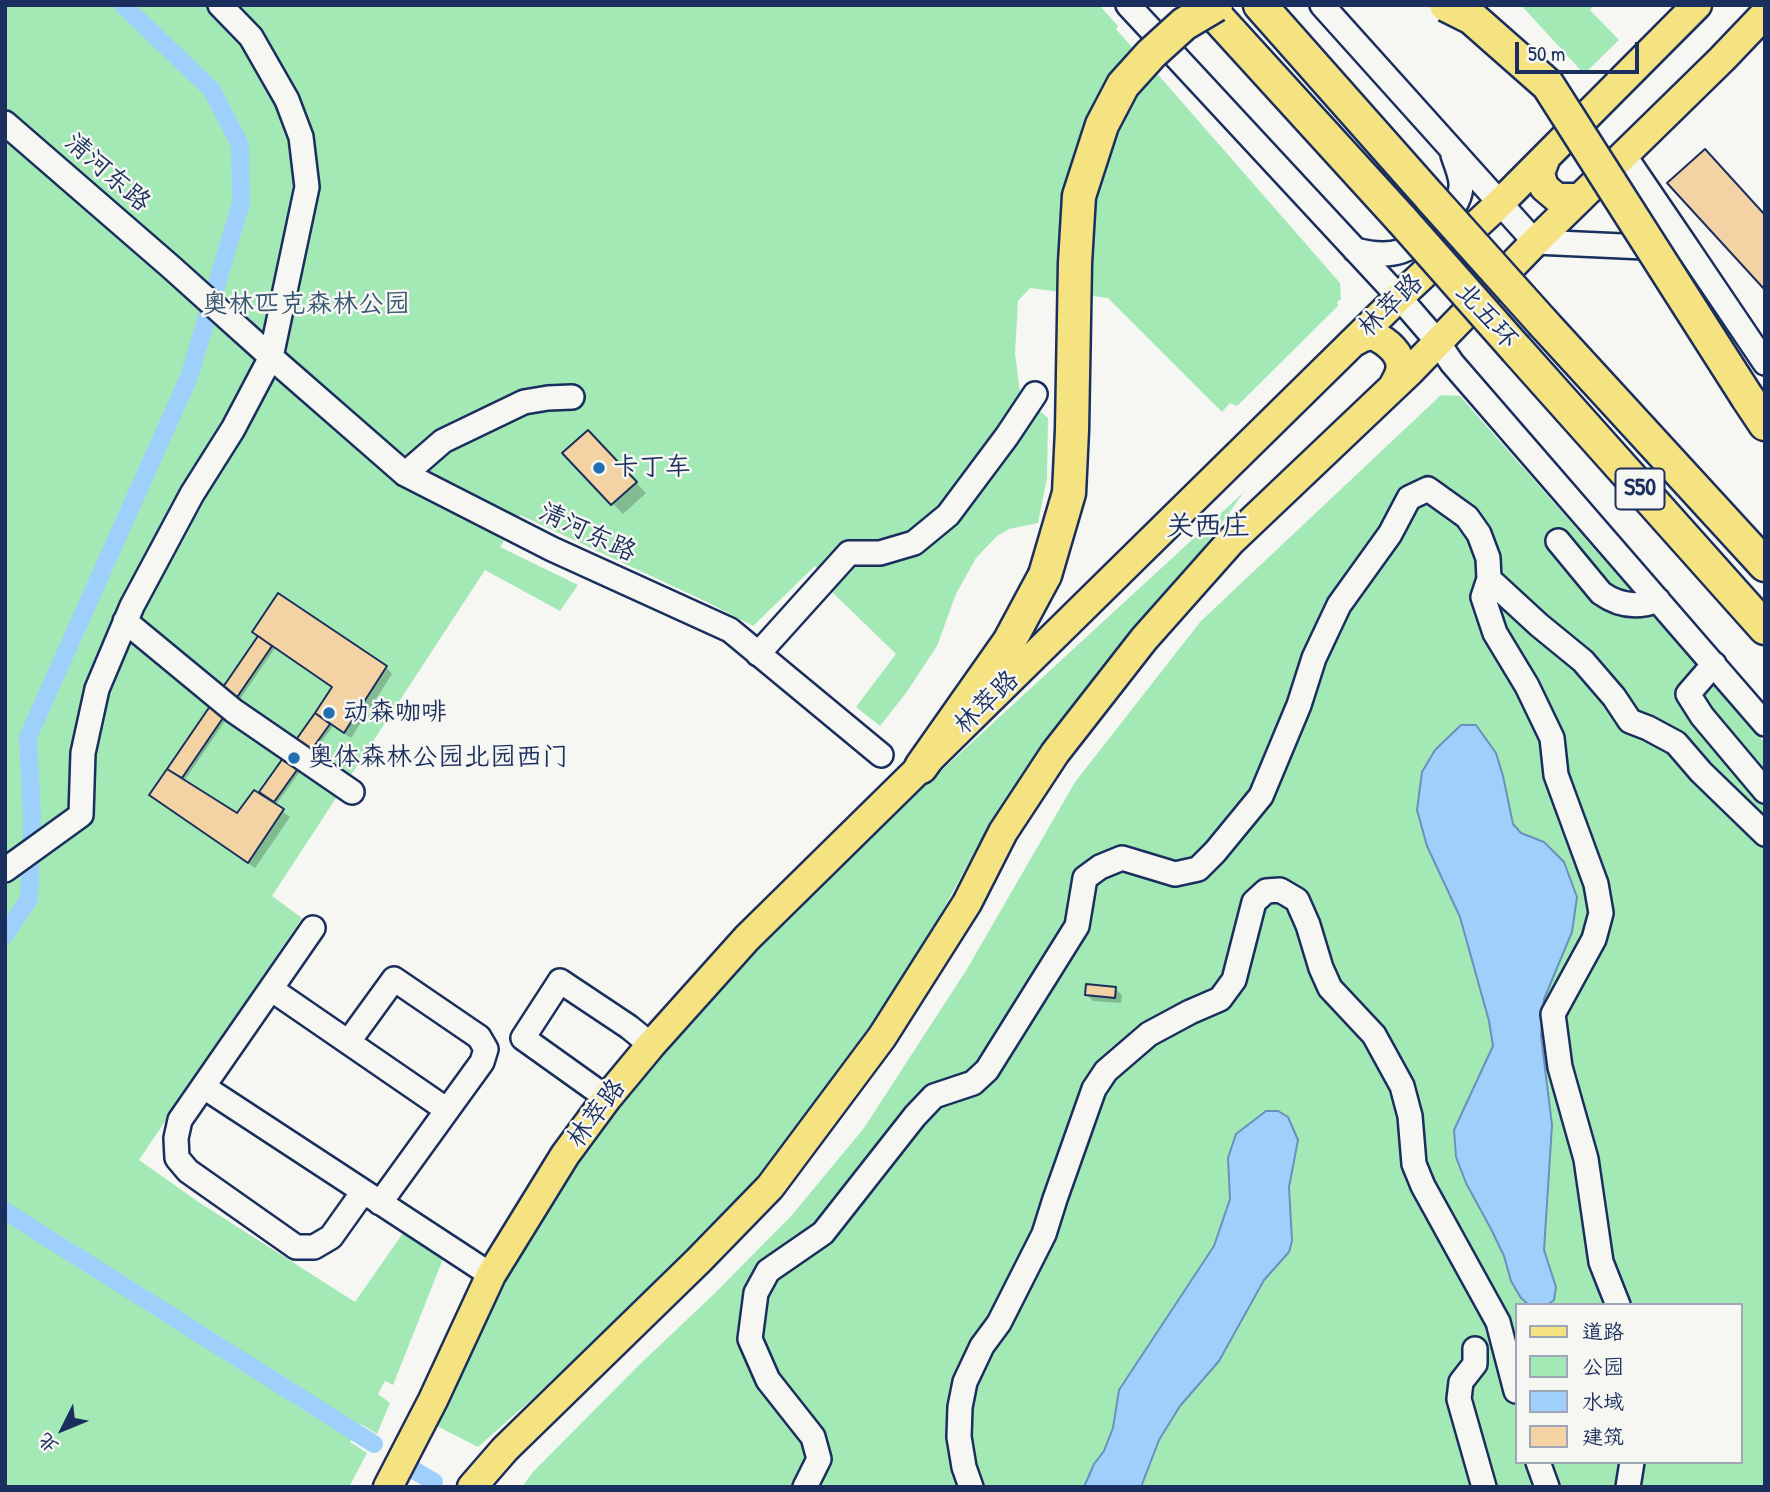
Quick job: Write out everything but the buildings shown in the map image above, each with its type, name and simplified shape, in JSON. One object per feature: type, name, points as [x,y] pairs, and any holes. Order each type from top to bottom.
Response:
[{"type":"highway","name":"北五环","points":[[1206,5],[1402,220],[1765,628]]},
{"type":"highway","points":[[921,767],[1009,642],[1045,575],[1069,493],[1079,196],[1102,125],[1123,85],[1151,54],[1184,24],[1216,5]]},
{"type":"highway","name":"北五环","points":[[1260,5],[1544,324],[1765,565]]},
{"type":"highway","points":[[1446,5],[1472,18],[1548,85],[1765,424]]},
{"type":"main road","name":"林萃路","points":[[388,1487],[433,1400],[491,1275],[565,1155],[651,1045],[747,938],[1399,297],[1500,203],[1697,5]]},
{"type":"main road","points":[[472,1487],[505,1449],[770,1187],[882,1037],[967,903],[1003,832],[1055,753],[1144,639],[1231,541],[1392,387],[1535,242],[1762,23]]},
{"type":"main road","points":[[1546,157],[1540,173],[1544,187],[1557,198],[1580,198]]},
{"type":"main road","points":[[1352,344],[1363,337],[1373,335],[1391,346],[1401,364],[1392,387]]},
{"type":"street","points":[[1128,5],[1399,297],[1452,363],[1765,724]]},
{"type":"street","points":[[1322,5],[1535,242],[1688,250]]},
{"type":"street","points":[[5,870],[81,815],[85,741],[97,690],[125,621],[192,494],[233,429],[271,357],[307,187],[301,137],[287,100],[251,37],[230,8]]},
{"type":"street","name":"清河东路","points":[[5,123],[405,474],[552,548],[730,630],[881,755]]},
{"type":"street","points":[[1355,250],[1374,255],[1408,250],[1430,233],[1456,206],[1461,184],[1451,149]]},
{"type":"street","points":[[1624,155],[1765,363]]},
{"type":"street","points":[[758,654],[849,553],[880,553],[914,543],[948,515],[1035,394]]},
{"type":"street","points":[[405,474],[443,441],[524,402],[572,397]]},
{"type":"street","points":[[805,1487],[819,1460],[813,1437],[768,1380],[750,1339],[756,1293],[768,1271],[823,1233],[915,1116],[934,1096],[974,1083],[987,1070],[1077,926],[1085,878],[1100,867],[1122,858],[1175,874],[1198,869],[1215,852],[1261,796],[1299,705],[1314,658],[1339,605],[1390,534],[1409,498],[1429,489],[1467,517],[1479,534],[1488,558],[1489,579],[1483,597],[1495,633],[1527,686],[1552,738],[1556,775],[1596,884],[1601,913],[1594,939],[1553,1014],[1560,1067],[1586,1159],[1601,1262],[1617,1303]]},
{"type":"street","points":[[1558,541],[1601,593],[1609,598],[1635,606],[1658,600]]},
{"type":"street","points":[[1489,579],[1583,662],[1614,697],[1630,721],[1676,743],[1701,772],[1765,834]]},
{"type":"street","points":[[125,621],[234,711],[352,792]]},
{"type":"street","points":[[1714,664],[1688,694],[1702,716],[1765,791]]},
{"type":"street","points":[[971,1487],[964,1467],[959,1437],[960,1406],[965,1382],[982,1346],[999,1323],[1044,1234],[1094,1089],[1105,1071],[1149,1034],[1220,999],[1234,981],[1254,902],[1266,891],[1280,890],[1297,900],[1321,968],[1331,988],[1374,1035],[1402,1086],[1410,1116],[1414,1164],[1423,1186],[1498,1322],[1514,1383]]},
{"type":"street","points":[[313,928],[180,1120],[176,1138],[177,1158],[188,1171],[296,1247],[314,1247],[331,1237],[371,1197],[447,1110],[482,1062],[486,1049],[479,1037],[394,979],[349,1041]]},
{"type":"street","points":[[607,1098],[523,1038],[560,981],[651,1045]]},
{"type":"street","points":[[271,989],[447,1110]]},
{"type":"street","points":[[204,1087],[491,1275]]},
{"type":"street","points":[[1475,1349],[1475,1364],[1461,1382],[1459,1398],[1484,1487]]},
{"type":"street","points":[[1539,1464],[1547,1487]]},
{"type":"street","points":[[1628,1487],[1632,1464]]},
{"type":"green space","name":"奥林匹克森林公园","points":[[5,5],[1099,5],[1118,26],[1116,29],[1340,283],[1341,299],[1337,302],[1338,306],[1237,406],[1230,403],[1222,412],[1108,298],[1030,288],[1018,301],[1015,353],[1020,393],[1013,405],[1012,439],[1035,407],[1048,418],[1047,478],[1038,523],[1009,529],[997,536],[976,558],[956,594],[937,646],[880,726],[856,707],[896,654],[832,592],[835,588],[815,566],[753,626],[520,515],[500,547],[578,585],[560,611],[485,570],[272,896],[302,918],[139,1160],[200,1203],[355,1302],[403,1233],[443,1259],[393,1385],[385,1381],[378,1394],[390,1403],[377,1434],[361,1424],[350,1442],[367,1453],[349,1487],[5,1487]]},
{"type":"green space","points":[[1521,5],[1594,5],[1590,10],[1619,40],[1584,74]]},
{"type":"green space","points":[[1441,395],[1460,396],[1765,743],[1765,1487],[522,1487],[533,1472],[639,1365],[792,1215],[864,1128],[967,969],[1075,782],[1201,621]]},
{"type":"green space","points":[[1244,492],[1202,550],[1118,647],[992,819],[942,912],[861,1043],[794,1135],[751,1185],[665,1275],[478,1447],[435,1425],[494,1298],[606,1121],[716,987],[855,850]]},
{"type":"water","points":[[1461,725],[1476,725],[1496,753],[1513,824],[1521,833],[1544,842],[1564,862],[1577,897],[1572,932],[1544,999],[1541,1036],[1552,1125],[1544,1250],[1556,1287],[1554,1300],[1550,1303],[1527,1303],[1521,1298],[1511,1281],[1504,1256],[1466,1183],[1456,1157],[1454,1130],[1493,1046],[1489,1021],[1460,917],[1427,846],[1417,810],[1422,772],[1435,750]]},
{"type":"water","points":[[1266,1111],[1278,1111],[1288,1117],[1298,1140],[1289,1187],[1292,1241],[1289,1252],[1264,1280],[1219,1361],[1180,1406],[1159,1440],[1141,1487],[1084,1487],[1113,1428],[1119,1390],[1214,1246],[1230,1199],[1228,1158],[1236,1134]]},
{"type":"waterway","points":[[5,935],[29,899],[32,818],[28,737],[189,377],[241,203],[240,145],[212,90],[123,5]]},
{"type":"waterway","points":[[5,1211],[374,1444]]},
{"type":"waterway","points":[[407,1466],[434,1482]]},
{"type":"place","name":"卡丁车","points":[[599,468]]},
{"type":"place","name":"动森咖啡","points":[[329,713]]},
{"type":"place","name":"奥体森林公园北园西门","points":[[294,758]]},
{"type":"district","name":"关西庄","points":[[1208,528]]}]
